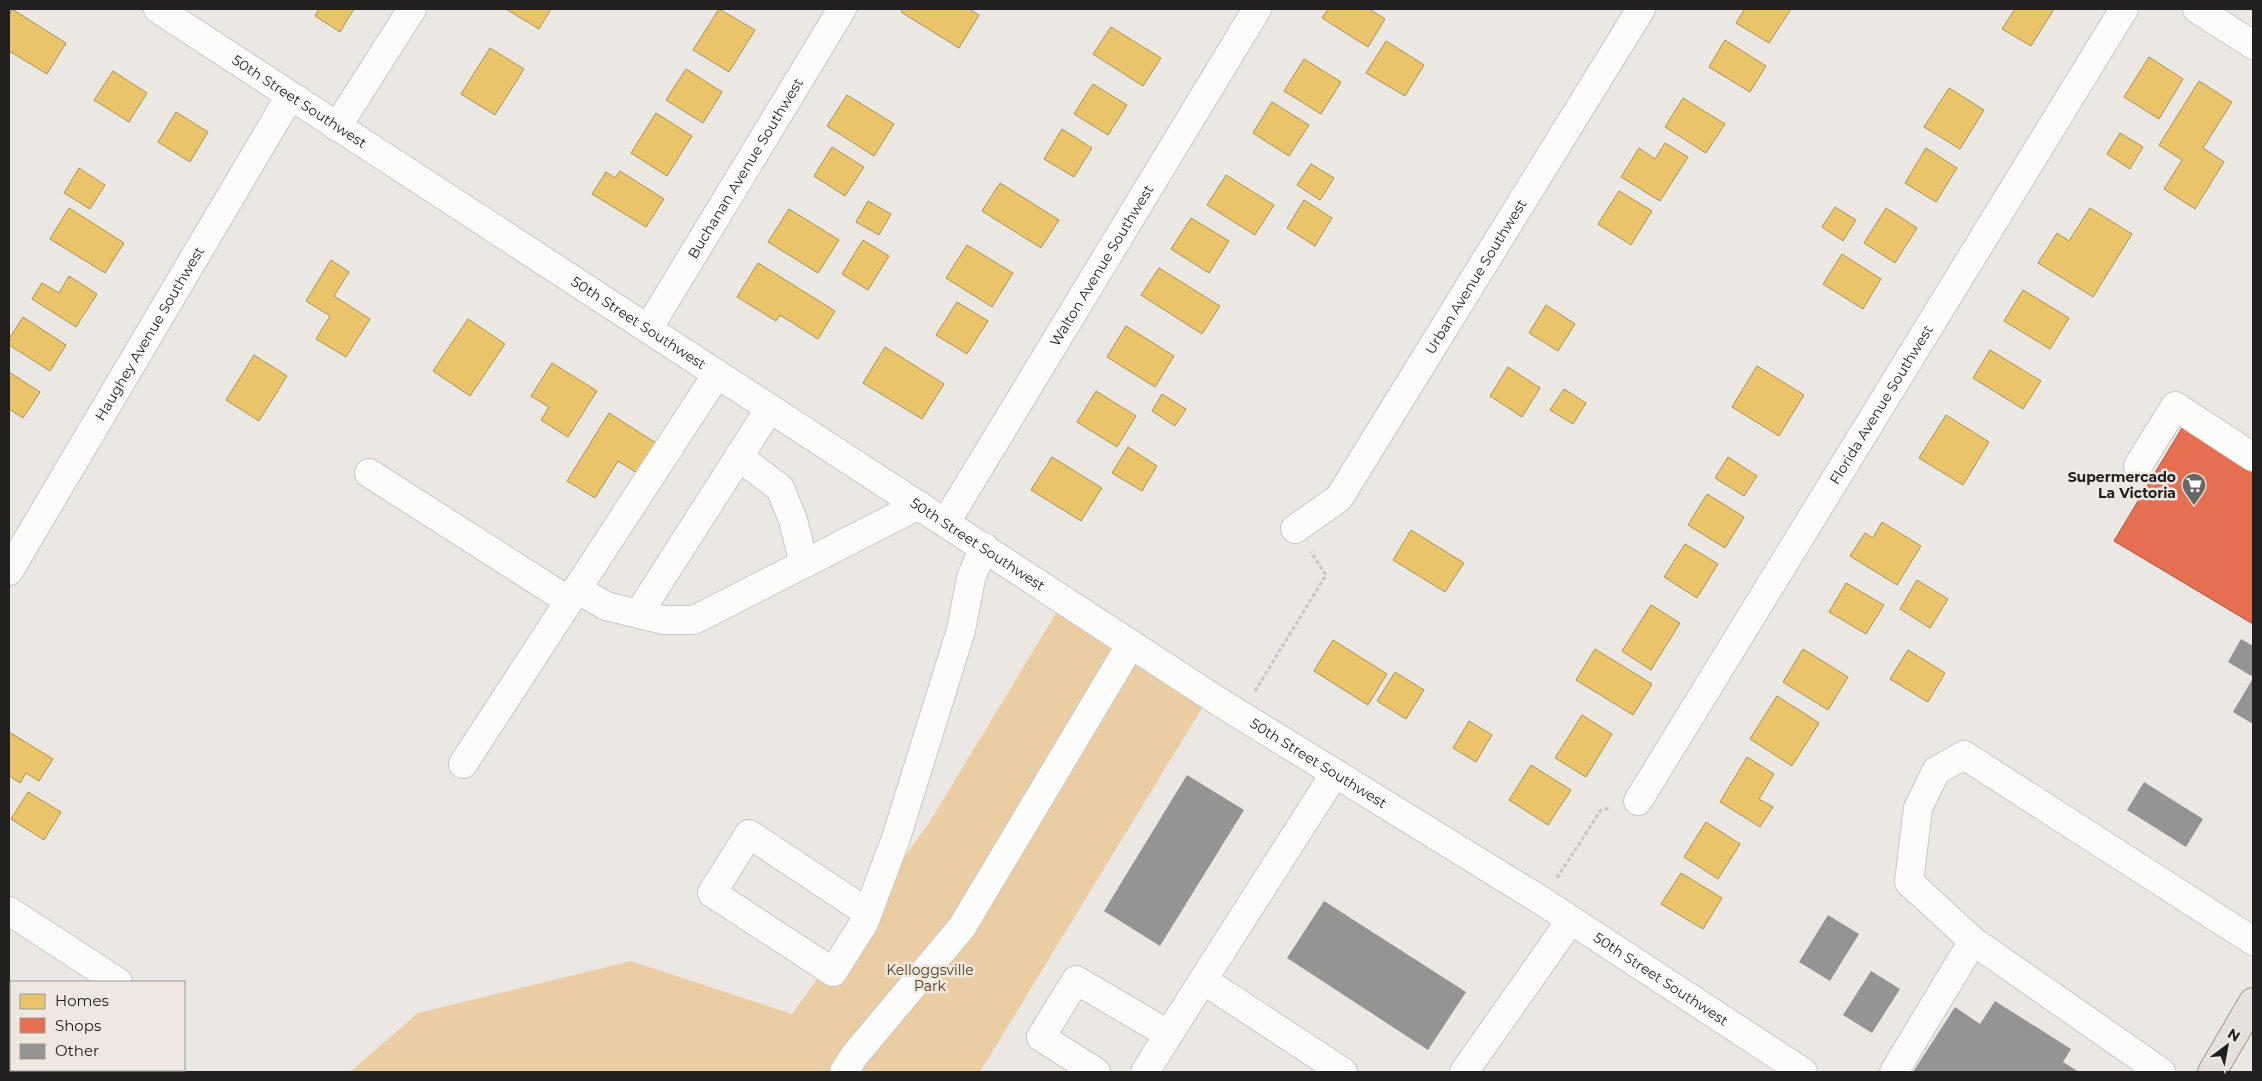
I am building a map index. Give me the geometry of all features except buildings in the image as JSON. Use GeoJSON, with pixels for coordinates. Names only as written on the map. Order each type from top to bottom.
{"type":"FeatureCollection","features":[{"type":"Feature","properties":{"kind":"main road"},"geometry":{"type":"LineString","coordinates":[[2212,1072],[2253,1002]]}},
{"type":"Feature","properties":{"kind":"street","name":"50th Street Southwest"},"geometry":{"type":"LineString","coordinates":[[158,9],[1131,644],[1241,715],[1542,901],[1802,1072]]}},
{"type":"Feature","properties":{"kind":"street"},"geometry":{"type":"LineString","coordinates":[[337,127],[412,9]]}},
{"type":"Feature","properties":{"kind":"street","name":"Buchanan Avenue Southwest"},"geometry":{"type":"LineString","coordinates":[[648,328],[842,9]]}},
{"type":"Feature","properties":{"kind":"street","name":"Walton Avenue Southwest"},"geometry":{"type":"LineString","coordinates":[[946,522],[1257,9]]}},
{"type":"Feature","properties":{"kind":"street","name":"Urban Avenue Southwest"},"geometry":{"type":"LineString","coordinates":[[1295,529],[1339,498],[1640,9]]}},
{"type":"Feature","properties":{"kind":"street","name":"Florida Avenue Southwest"},"geometry":{"type":"LineString","coordinates":[[1638,801],[2124,9]]}},
{"type":"Feature","properties":{"kind":"street"},"geometry":{"type":"LineString","coordinates":[[2197,9],[2253,44]]}},
{"type":"Feature","properties":{"kind":"street","name":"Haughey Avenue Southwest"},"geometry":{"type":"LineString","coordinates":[[9,571],[290,96]]}},
{"type":"Feature","properties":{"kind":"street"},"geometry":{"type":"LineString","coordinates":[[463,764],[718,374]]}},
{"type":"Feature","properties":{"kind":"street"},"geometry":{"type":"LineString","coordinates":[[2138,466],[2175,406],[2253,456]]}},
{"type":"Feature","properties":{"kind":"street"},"geometry":{"type":"LineString","coordinates":[[639,614],[770,408]]}},
{"type":"Feature","properties":{"kind":"street"},"geometry":{"type":"LineString","coordinates":[[739,457],[780,488],[793,520],[804,564]]}},
{"type":"Feature","properties":{"kind":"street"},"geometry":{"type":"LineString","coordinates":[[369,473],[573,595],[606,606],[663,620],[694,620],[919,505]]}},
{"type":"Feature","properties":{"kind":"street"},"geometry":{"type":"LineString","coordinates":[[868,913],[749,834],[712,892],[833,972],[864,922],[868,913],[896,838],[961,630],[971,578],[984,548]]}},
{"type":"Feature","properties":{"kind":"street"},"geometry":{"type":"LineString","coordinates":[[844,1072],[854,1056],[962,927],[1131,644]]}},
{"type":"Feature","properties":{"kind":"street"},"geometry":{"type":"LineString","coordinates":[[2161,1072],[1973,941],[1909,882],[1918,808],[1936,771],[1964,755],[2253,941]]}},
{"type":"Feature","properties":{"kind":"street"},"geometry":{"type":"LineString","coordinates":[[1145,1072],[1335,773]]}},
{"type":"Feature","properties":{"kind":"street"},"geometry":{"type":"LineString","coordinates":[[9,911],[116,981]]}},
{"type":"Feature","properties":{"kind":"street"},"geometry":{"type":"LineString","coordinates":[[1464,1072],[1571,920]]}},
{"type":"Feature","properties":{"kind":"street"},"geometry":{"type":"LineString","coordinates":[[1894,1072],[1973,941]]}},
{"type":"Feature","properties":{"kind":"street"},"geometry":{"type":"LineString","coordinates":[[1096,1072],[1041,1037],[1076,980],[1168,1034]]}},
{"type":"Feature","properties":{"kind":"street"},"geometry":{"type":"LineString","coordinates":[[1203,980],[1343,1072]]}},
{"type":"Feature","properties":{"kind":"path"},"geometry":{"type":"LineString","coordinates":[[1241,715],[1326,575],[1295,529]]}},
{"type":"Feature","properties":{"kind":"path"},"geometry":{"type":"LineString","coordinates":[[1542,901],[1601,810],[1638,801]]}},
{"type":"Feature","properties":{"kind":"green space","name":"Kelloggsville Park"},"geometry":{"type":"Polygon","coordinates":[[[1064,600],[1210,695],[980,1072],[350,1072],[418,1013],[631,961],[792,1014],[929,823],[1064,600]]]}},
{"type":"Feature","properties":{"kind":"place","name":"Supermercado La Victoria"},"geometry":{"type":"Point","coordinates":[2194,506]}}]}
